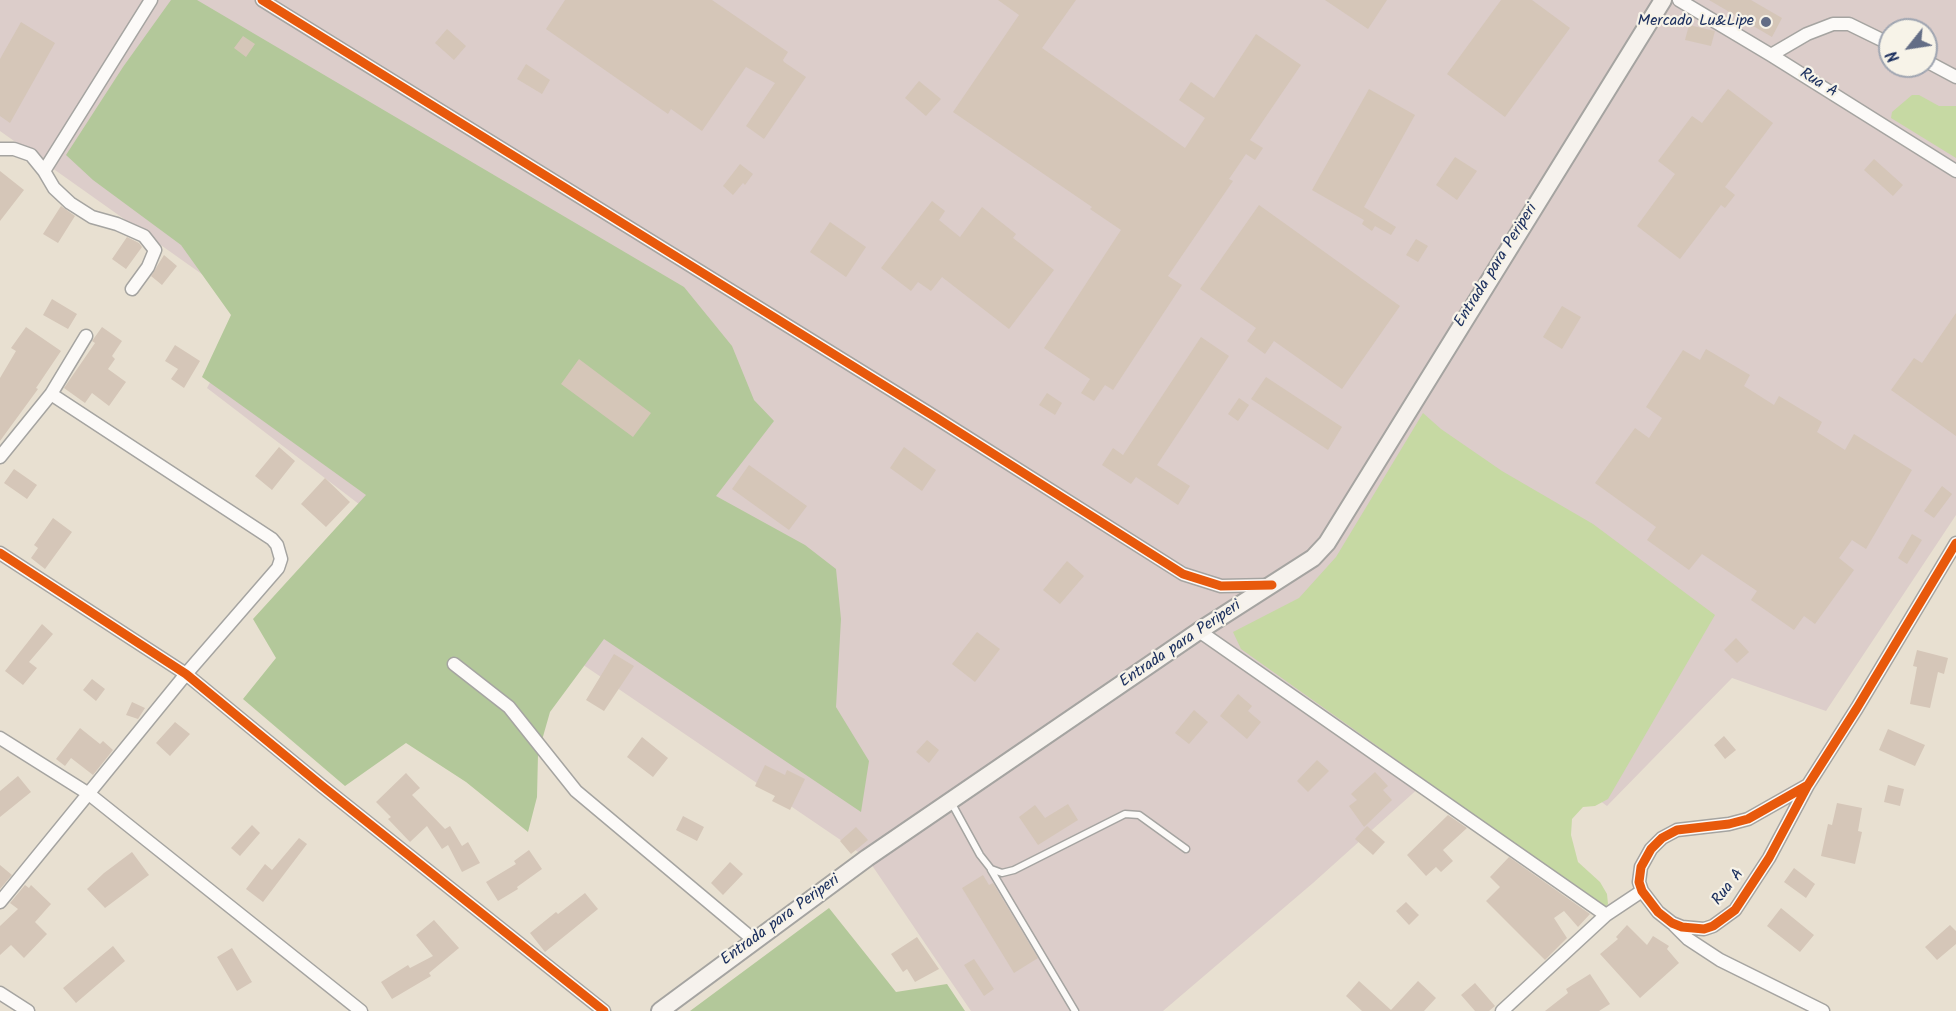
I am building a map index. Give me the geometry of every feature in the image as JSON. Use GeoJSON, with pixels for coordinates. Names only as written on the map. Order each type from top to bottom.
{"type":"FeatureCollection","features":[{"type":"Feature","properties":{"kind":"main road","name":"Entrada para Periperi"},"geometry":{"type":"LineString","coordinates":[[660,1011],[867,858],[1199,631],[1313,558],[1327,543],[1663,0]]}},
{"type":"Feature","properties":{"kind":"street"},"geometry":{"type":"LineString","coordinates":[[44,171],[152,0]]}},
{"type":"Feature","properties":{"kind":"street"},"geometry":{"type":"LineString","coordinates":[[262,0],[935,417],[1183,574],[1221,586],[1272,585]]}},
{"type":"Feature","properties":{"kind":"street","name":"Rua A"},"geometry":{"type":"LineString","coordinates":[[1679,0],[1956,171]]}},
{"type":"Feature","properties":{"kind":"street"},"geometry":{"type":"LineString","coordinates":[[1771,55],[1807,34],[1833,24],[1849,24],[1878,38]]}},
{"type":"Feature","properties":{"kind":"street"},"geometry":{"type":"LineString","coordinates":[[1938,67],[1956,77]]}},
{"type":"Feature","properties":{"kind":"street"},"geometry":{"type":"LineString","coordinates":[[0,150],[14,149],[31,155],[54,188],[70,202],[92,217],[117,224],[144,236],[155,250],[148,267],[132,289]]}},
{"type":"Feature","properties":{"kind":"street"},"geometry":{"type":"LineString","coordinates":[[0,457],[51,394],[86,336]]}},
{"type":"Feature","properties":{"kind":"street"},"geometry":{"type":"LineString","coordinates":[[0,902],[186,674],[278,568],[281,559],[277,545],[272,539],[51,394]]}},
{"type":"Feature","properties":{"kind":"street","name":"Rua A"},"geometry":{"type":"LineString","coordinates":[[1672,923],[1692,929],[1704,929],[1713,926],[1735,910],[1769,858],[1808,785],[1956,543]]}},
{"type":"Feature","properties":{"kind":"street"},"geometry":{"type":"LineString","coordinates":[[0,553],[186,674],[321,786],[603,1011]]}},
{"type":"Feature","properties":{"kind":"street"},"geometry":{"type":"LineString","coordinates":[[1199,631],[1606,915]]}},
{"type":"Feature","properties":{"kind":"street"},"geometry":{"type":"LineString","coordinates":[[454,664],[509,707],[576,790],[755,941]]}},
{"type":"Feature","properties":{"kind":"street"},"geometry":{"type":"LineString","coordinates":[[0,738],[89,794],[361,1011]]}},
{"type":"Feature","properties":{"kind":"street","name":"Rua A"},"geometry":{"type":"LineString","coordinates":[[1642,891],[1639,882],[1641,867],[1651,849],[1662,838],[1677,830],[1738,822],[1763,812],[1808,785]]}},
{"type":"Feature","properties":{"kind":"street"},"geometry":{"type":"LineString","coordinates":[[1502,1011],[1606,915],[1642,891],[1658,912],[1688,939],[1720,960],[1823,1011]]}},
{"type":"Feature","properties":{"kind":"street"},"geometry":{"type":"LineString","coordinates":[[0,993],[28,1011]]}},
{"type":"Feature","properties":{"kind":"lane"},"geometry":{"type":"LineString","coordinates":[[951,801],[980,855],[991,869],[1075,1011]]}},
{"type":"Feature","properties":{"kind":"lane"},"geometry":{"type":"LineString","coordinates":[[991,869],[1002,873],[1014,870],[1125,814],[1139,816],[1186,849]]}},
{"type":"Feature","properties":{"kind":"shaded area"},"geometry":{"type":"Polygon","coordinates":[[[0,0],[1956,0],[1956,515],[1826,711],[1732,678],[1607,806],[1580,786],[1533,863],[1421,786],[1313,883],[1163,1011],[971,1011],[867,858],[457,579],[207,388],[251,309],[0,131],[0,0]]]}},
{"type":"Feature","properties":{"kind":"green space"},"geometry":{"type":"Polygon","coordinates":[[[171,0],[197,0],[684,287],[732,346],[754,400],[774,421],[716,496],[805,545],[836,569],[841,619],[836,707],[869,761],[861,812],[604,639],[550,712],[538,754],[537,797],[528,832],[466,782],[406,743],[345,786],[243,699],[276,658],[253,619],[366,495],[202,377],[231,315],[181,245],[93,180],[66,155],[123,67],[171,0]]]}},
{"type":"Feature","properties":{"kind":"green space"},"geometry":{"type":"Polygon","coordinates":[[[1912,95],[1919,95],[1939,106],[1956,106],[1956,158],[1891,118],[1892,112],[1912,95]]]}},
{"type":"Feature","properties":{"kind":"green space"},"geometry":{"type":"Polygon","coordinates":[[[1423,413],[1441,429],[1502,471],[1593,524],[1715,615],[1608,799],[1595,806],[1583,807],[1572,819],[1571,835],[1578,862],[1600,882],[1607,894],[1608,904],[1605,908],[1241,649],[1233,632],[1299,598],[1336,557],[1423,413]]]}},
{"type":"Feature","properties":{"kind":"green space"},"geometry":{"type":"Polygon","coordinates":[[[829,908],[896,992],[947,984],[965,1011],[690,1011],[829,908]]]}},
{"type":"Feature","properties":{"kind":"building"},"geometry":{"type":"Polygon","coordinates":[[[565,0],[712,0],[788,52],[784,62],[806,77],[764,139],[746,126],[775,83],[746,67],[702,131],[671,109],[668,114],[546,29],[565,0]]]}},
{"type":"Feature","properties":{"kind":"building"},"geometry":{"type":"Polygon","coordinates":[[[998,0],[1076,0],[1042,48],[1185,148],[1205,118],[1179,100],[1191,82],[1214,98],[1256,34],[1301,65],[1250,140],[1263,148],[1255,160],[1246,154],[1229,179],[1233,181],[1168,276],[1182,285],[1113,390],[1105,385],[1094,401],[1081,393],[1090,379],[1044,348],[1121,230],[1090,209],[1092,207],[953,112],[1019,15],[998,0]]]}},
{"type":"Feature","properties":{"kind":"building"},"geometry":{"type":"Polygon","coordinates":[[[1325,0],[1387,0],[1368,29],[1325,0]]]}},
{"type":"Feature","properties":{"kind":"building"},"geometry":{"type":"Polygon","coordinates":[[[1501,0],[1532,0],[1570,28],[1505,117],[1447,74],[1501,0]]]}},
{"type":"Feature","properties":{"kind":"building"},"geometry":{"type":"Polygon","coordinates":[[[1709,0],[1751,0],[1782,18],[1772,37],[1709,0]]]}},
{"type":"Feature","properties":{"kind":"building"},"geometry":{"type":"Polygon","coordinates":[[[21,22],[55,43],[10,123],[0,116],[0,59],[21,22]]]}},
{"type":"Feature","properties":{"kind":"building"},"geometry":{"type":"Polygon","coordinates":[[[1689,25],[1715,31],[1711,46],[1685,40],[1689,25]]]}},
{"type":"Feature","properties":{"kind":"building"},"geometry":{"type":"Polygon","coordinates":[[[447,29],[466,46],[454,60],[435,43],[447,29]]]}},
{"type":"Feature","properties":{"kind":"building"},"geometry":{"type":"Polygon","coordinates":[[[243,36],[255,44],[246,57],[234,48],[243,36]]]}},
{"type":"Feature","properties":{"kind":"building"},"geometry":{"type":"Polygon","coordinates":[[[526,64],[550,80],[542,94],[517,79],[526,64]]]}},
{"type":"Feature","properties":{"kind":"building"},"geometry":{"type":"Polygon","coordinates":[[[919,81],[941,99],[926,116],[905,98],[919,81]]]}},
{"type":"Feature","properties":{"kind":"building"},"geometry":{"type":"Polygon","coordinates":[[[1369,89],[1415,115],[1364,207],[1396,227],[1391,235],[1375,226],[1372,231],[1362,224],[1364,220],[1312,190],[1369,89]]]}},
{"type":"Feature","properties":{"kind":"building"},"geometry":{"type":"Polygon","coordinates":[[[1728,89],[1773,123],[1725,187],[1735,195],[1725,208],[1721,205],[1680,259],[1637,226],[1675,174],[1658,161],[1692,116],[1702,123],[1728,89]]]}},
{"type":"Feature","properties":{"kind":"building"},"geometry":{"type":"Polygon","coordinates":[[[1455,157],[1477,171],[1457,200],[1436,185],[1455,157]]]}},
{"type":"Feature","properties":{"kind":"building"},"geometry":{"type":"Polygon","coordinates":[[[1874,159],[1903,185],[1893,196],[1864,170],[1874,159]]]}},
{"type":"Feature","properties":{"kind":"building"},"geometry":{"type":"Polygon","coordinates":[[[740,164],[753,174],[733,195],[723,186],[740,164]]]}},
{"type":"Feature","properties":{"kind":"building"},"geometry":{"type":"Polygon","coordinates":[[[0,171],[24,190],[0,221],[0,171]]]}},
{"type":"Feature","properties":{"kind":"building"},"geometry":{"type":"Polygon","coordinates":[[[932,201],[945,211],[939,220],[960,237],[982,207],[1016,234],[1013,238],[1054,270],[1009,329],[942,277],[931,291],[918,282],[911,291],[881,268],[932,201]]]}},
{"type":"Feature","properties":{"kind":"building"},"geometry":{"type":"Polygon","coordinates":[[[1259,205],[1400,306],[1342,389],[1274,341],[1265,354],[1247,341],[1256,328],[1200,289],[1259,205]]]}},
{"type":"Feature","properties":{"kind":"building"},"geometry":{"type":"Polygon","coordinates":[[[61,206],[75,216],[58,243],[43,234],[61,206]]]}},
{"type":"Feature","properties":{"kind":"building"},"geometry":{"type":"Polygon","coordinates":[[[830,222],[866,247],[846,277],[810,252],[830,222]]]}},
{"type":"Feature","properties":{"kind":"building"},"geometry":{"type":"Polygon","coordinates":[[[127,237],[142,247],[126,269],[112,259],[127,237]]]}},
{"type":"Feature","properties":{"kind":"building"},"geometry":{"type":"Polygon","coordinates":[[[1416,239],[1428,246],[1418,262],[1406,255],[1416,239]]]}},
{"type":"Feature","properties":{"kind":"building"},"geometry":{"type":"Polygon","coordinates":[[[164,255],[177,266],[162,285],[151,276],[164,255]]]}},
{"type":"Feature","properties":{"kind":"building"},"geometry":{"type":"Polygon","coordinates":[[[52,299],[77,314],[68,329],[43,315],[52,299]]]}},
{"type":"Feature","properties":{"kind":"building"},"geometry":{"type":"Polygon","coordinates":[[[1562,306],[1581,317],[1562,349],[1543,337],[1562,306]]]}},
{"type":"Feature","properties":{"kind":"building"},"geometry":{"type":"Polygon","coordinates":[[[1956,313],[1956,436],[1891,390],[1914,358],[1922,363],[1956,313]]]}},
{"type":"Feature","properties":{"kind":"building"},"geometry":{"type":"Polygon","coordinates":[[[26,327],[61,351],[36,388],[38,389],[0,441],[0,378],[16,351],[11,348],[26,327]]]}},
{"type":"Feature","properties":{"kind":"building"},"geometry":{"type":"Polygon","coordinates":[[[102,327],[122,341],[112,356],[115,359],[108,369],[126,382],[109,406],[92,393],[85,403],[64,388],[95,343],[92,341],[102,327]]]}},
{"type":"Feature","properties":{"kind":"building"},"geometry":{"type":"Polygon","coordinates":[[[1201,337],[1229,356],[1157,465],[1190,486],[1178,505],[1136,477],[1131,484],[1102,465],[1113,448],[1123,455],[1201,337]]]}},
{"type":"Feature","properties":{"kind":"building"},"geometry":{"type":"Polygon","coordinates":[[[175,345],[200,361],[184,388],[171,379],[178,369],[165,361],[175,345]]]}},
{"type":"Feature","properties":{"kind":"building"},"geometry":{"type":"Polygon","coordinates":[[[1706,349],[1750,375],[1744,386],[1774,405],[1779,396],[1822,422],[1817,432],[1845,450],[1854,434],[1912,470],[1866,549],[1852,540],[1839,558],[1854,570],[1815,624],[1804,616],[1794,630],[1751,600],[1757,591],[1702,554],[1689,570],[1647,540],[1656,527],[1595,483],[1635,428],[1649,438],[1662,418],[1646,407],[1683,350],[1700,360],[1706,349]]]}},
{"type":"Feature","properties":{"kind":"building"},"geometry":{"type":"Polygon","coordinates":[[[579,359],[651,413],[633,437],[561,384],[579,359]]]}},
{"type":"Feature","properties":{"kind":"building"},"geometry":{"type":"Polygon","coordinates":[[[1266,377],[1342,427],[1328,450],[1251,399],[1266,377]]]}},
{"type":"Feature","properties":{"kind":"building"},"geometry":{"type":"Polygon","coordinates":[[[1047,393],[1062,403],[1055,415],[1039,405],[1047,393]]]}},
{"type":"Feature","properties":{"kind":"building"},"geometry":{"type":"Polygon","coordinates":[[[1239,398],[1249,405],[1238,421],[1228,414],[1239,398]]]}},
{"type":"Feature","properties":{"kind":"building"},"geometry":{"type":"Polygon","coordinates":[[[279,447],[295,461],[272,490],[255,476],[279,447]]]}},
{"type":"Feature","properties":{"kind":"building"},"geometry":{"type":"Polygon","coordinates":[[[904,447],[936,470],[922,491],[890,468],[904,447]]]}},
{"type":"Feature","properties":{"kind":"building"},"geometry":{"type":"Polygon","coordinates":[[[749,465],[807,506],[789,530],[732,489],[749,465]]]}},
{"type":"Feature","properties":{"kind":"building"},"geometry":{"type":"Polygon","coordinates":[[[14,469],[37,485],[27,499],[4,483],[14,469]]]}},
{"type":"Feature","properties":{"kind":"building"},"geometry":{"type":"Polygon","coordinates":[[[325,478],[350,502],[326,527],[301,504],[325,478]]]}},
{"type":"Feature","properties":{"kind":"building"},"geometry":{"type":"Polygon","coordinates":[[[1942,486],[1952,494],[1934,518],[1924,511],[1942,486]]]}},
{"type":"Feature","properties":{"kind":"building"},"geometry":{"type":"Polygon","coordinates":[[[53,518],[72,532],[45,569],[31,558],[38,548],[34,545],[53,518]]]}},
{"type":"Feature","properties":{"kind":"building"},"geometry":{"type":"Polygon","coordinates":[[[1912,534],[1922,540],[1907,564],[1898,558],[1912,534]]]}},
{"type":"Feature","properties":{"kind":"building"},"geometry":{"type":"Polygon","coordinates":[[[1067,561],[1084,576],[1060,604],[1043,590],[1067,561]]]}},
{"type":"Feature","properties":{"kind":"building"},"geometry":{"type":"Polygon","coordinates":[[[42,624],[53,634],[29,662],[37,668],[23,685],[5,671],[42,624]]]}},
{"type":"Feature","properties":{"kind":"building"},"geometry":{"type":"Polygon","coordinates":[[[977,632],[1000,649],[975,682],[952,664],[977,632]]]}},
{"type":"Feature","properties":{"kind":"building"},"geometry":{"type":"Polygon","coordinates":[[[1736,638],[1749,652],[1737,663],[1724,650],[1736,638]]]}},
{"type":"Feature","properties":{"kind":"building"},"geometry":{"type":"Polygon","coordinates":[[[1917,650],[1948,658],[1944,674],[1938,672],[1930,708],[1910,704],[1917,667],[1913,666],[1917,650]]]}},
{"type":"Feature","properties":{"kind":"building"},"geometry":{"type":"Polygon","coordinates":[[[614,654],[634,666],[604,711],[586,700],[614,654]]]}},
{"type":"Feature","properties":{"kind":"building"},"geometry":{"type":"Polygon","coordinates":[[[92,679],[105,689],[96,701],[83,690],[92,679]]]}},
{"type":"Feature","properties":{"kind":"building"},"geometry":{"type":"Polygon","coordinates":[[[1238,694],[1252,706],[1248,711],[1261,722],[1247,739],[1220,716],[1238,694]]]}},
{"type":"Feature","properties":{"kind":"building"},"geometry":{"type":"Polygon","coordinates":[[[132,702],[145,708],[138,719],[126,715],[132,702]]]}},
{"type":"Feature","properties":{"kind":"building"},"geometry":{"type":"Polygon","coordinates":[[[1194,710],[1208,722],[1189,744],[1175,733],[1194,710]]]}},
{"type":"Feature","properties":{"kind":"building"},"geometry":{"type":"Polygon","coordinates":[[[175,722],[190,734],[170,756],[156,743],[175,722]]]}},
{"type":"Feature","properties":{"kind":"building"},"geometry":{"type":"Polygon","coordinates":[[[80,728],[100,744],[103,741],[113,750],[93,775],[71,758],[65,766],[56,759],[80,728]]]}},
{"type":"Feature","properties":{"kind":"building"},"geometry":{"type":"Polygon","coordinates":[[[1888,729],[1925,745],[1915,766],[1879,750],[1888,729]]]}},
{"type":"Feature","properties":{"kind":"building"},"geometry":{"type":"Polygon","coordinates":[[[1724,736],[1736,750],[1725,759],[1714,745],[1724,736]]]}},
{"type":"Feature","properties":{"kind":"building"},"geometry":{"type":"Polygon","coordinates":[[[642,737],[668,758],[653,777],[627,757],[642,737]]]}},
{"type":"Feature","properties":{"kind":"building"},"geometry":{"type":"Polygon","coordinates":[[[927,740],[939,750],[929,763],[916,752],[927,740]]]}},
{"type":"Feature","properties":{"kind":"building"},"geometry":{"type":"Polygon","coordinates":[[[1317,760],[1329,771],[1308,792],[1297,781],[1317,760]]]}},
{"type":"Feature","properties":{"kind":"building"},"geometry":{"type":"Polygon","coordinates":[[[765,765],[785,775],[787,770],[805,779],[790,810],[772,801],[775,796],[755,786],[765,765]]]}},
{"type":"Feature","properties":{"kind":"building"},"geometry":{"type":"Polygon","coordinates":[[[1375,772],[1388,786],[1383,790],[1392,800],[1364,827],[1349,806],[1357,800],[1351,794],[1375,772]]]}},
{"type":"Feature","properties":{"kind":"building"},"geometry":{"type":"Polygon","coordinates":[[[406,773],[420,788],[412,795],[445,829],[450,826],[462,846],[468,842],[480,863],[462,872],[448,845],[442,849],[427,826],[410,842],[388,819],[391,817],[376,802],[406,773]]]}},
{"type":"Feature","properties":{"kind":"building"},"geometry":{"type":"Polygon","coordinates":[[[18,776],[31,792],[0,817],[0,791],[18,776]]]}},
{"type":"Feature","properties":{"kind":"building"},"geometry":{"type":"Polygon","coordinates":[[[1888,785],[1904,789],[1900,806],[1884,802],[1888,785]]]}},
{"type":"Feature","properties":{"kind":"building"},"geometry":{"type":"Polygon","coordinates":[[[1837,803],[1862,808],[1858,831],[1862,832],[1855,864],[1821,856],[1828,824],[1832,825],[1837,803]]]}},
{"type":"Feature","properties":{"kind":"building"},"geometry":{"type":"Polygon","coordinates":[[[1068,804],[1078,820],[1038,845],[1019,817],[1035,805],[1045,818],[1068,804]]]}},
{"type":"Feature","properties":{"kind":"building"},"geometry":{"type":"Polygon","coordinates":[[[1448,815],[1467,828],[1443,850],[1453,861],[1441,872],[1436,867],[1426,876],[1407,855],[1448,815]]]}},
{"type":"Feature","properties":{"kind":"building"},"geometry":{"type":"Polygon","coordinates":[[[683,816],[704,827],[697,841],[676,830],[683,816]]]}},
{"type":"Feature","properties":{"kind":"building"},"geometry":{"type":"Polygon","coordinates":[[[252,825],[260,833],[240,856],[231,848],[252,825]]]}},
{"type":"Feature","properties":{"kind":"building"},"geometry":{"type":"Polygon","coordinates":[[[1367,826],[1385,842],[1373,855],[1355,839],[1367,826]]]}},
{"type":"Feature","properties":{"kind":"building"},"geometry":{"type":"Polygon","coordinates":[[[856,827],[868,840],[851,854],[840,841],[856,827]]]}},
{"type":"Feature","properties":{"kind":"building"},"geometry":{"type":"Polygon","coordinates":[[[299,838],[307,844],[263,902],[246,889],[265,864],[272,870],[299,838]]]}},
{"type":"Feature","properties":{"kind":"building"},"geometry":{"type":"Polygon","coordinates":[[[529,850],[542,869],[517,887],[518,889],[498,901],[486,882],[516,864],[514,861],[529,850]]]}},
{"type":"Feature","properties":{"kind":"building"},"geometry":{"type":"Polygon","coordinates":[[[132,852],[149,875],[105,908],[87,889],[132,852]]]}},
{"type":"Feature","properties":{"kind":"building"},"geometry":{"type":"Polygon","coordinates":[[[1509,857],[1590,914],[1578,927],[1564,911],[1554,918],[1567,938],[1545,960],[1486,901],[1500,887],[1490,877],[1509,857]]]}},
{"type":"Feature","properties":{"kind":"building"},"geometry":{"type":"Polygon","coordinates":[[[730,862],[743,874],[723,895],[711,883],[730,862]]]}},
{"type":"Feature","properties":{"kind":"building"},"geometry":{"type":"Polygon","coordinates":[[[0,865],[12,875],[0,889],[0,865]]]}},
{"type":"Feature","properties":{"kind":"building"},"geometry":{"type":"Polygon","coordinates":[[[1794,868],[1815,884],[1806,898],[1784,882],[1794,868]]]}},
{"type":"Feature","properties":{"kind":"building"},"geometry":{"type":"Polygon","coordinates":[[[983,875],[989,885],[993,883],[1038,958],[1014,973],[962,888],[983,875]]]}},
{"type":"Feature","properties":{"kind":"building"},"geometry":{"type":"Polygon","coordinates":[[[25,885],[29,888],[31,885],[51,904],[35,922],[47,934],[24,958],[11,945],[0,955],[0,926],[18,909],[10,903],[25,885]]]}},
{"type":"Feature","properties":{"kind":"building"},"geometry":{"type":"Polygon","coordinates":[[[585,893],[598,909],[545,952],[530,933],[585,893]]]}},
{"type":"Feature","properties":{"kind":"building"},"geometry":{"type":"Polygon","coordinates":[[[1406,902],[1419,915],[1409,925],[1396,911],[1406,902]]]}},
{"type":"Feature","properties":{"kind":"building"},"geometry":{"type":"Polygon","coordinates":[[[1781,908],[1814,935],[1800,952],[1767,926],[1781,908]]]}},
{"type":"Feature","properties":{"kind":"building"},"geometry":{"type":"Polygon","coordinates":[[[434,920],[459,948],[429,973],[431,976],[392,999],[381,982],[408,965],[410,968],[433,956],[416,935],[434,920]]]}},
{"type":"Feature","properties":{"kind":"building"},"geometry":{"type":"Polygon","coordinates":[[[1627,925],[1647,945],[1653,936],[1669,946],[1667,949],[1679,963],[1640,998],[1600,954],[1618,939],[1616,937],[1627,925]]]}},
{"type":"Feature","properties":{"kind":"building"},"geometry":{"type":"Polygon","coordinates":[[[1950,925],[1956,931],[1956,944],[1937,960],[1925,947],[1950,925]]]}},
{"type":"Feature","properties":{"kind":"building"},"geometry":{"type":"Polygon","coordinates":[[[917,937],[939,969],[915,982],[907,969],[903,972],[891,954],[917,937]]]}},
{"type":"Feature","properties":{"kind":"building"},"geometry":{"type":"Polygon","coordinates":[[[113,946],[125,961],[76,1003],[63,988],[113,946]]]}},
{"type":"Feature","properties":{"kind":"building"},"geometry":{"type":"Polygon","coordinates":[[[232,948],[252,982],[237,991],[217,957],[232,948]]]}},
{"type":"Feature","properties":{"kind":"building"},"geometry":{"type":"Polygon","coordinates":[[[974,959],[994,989],[984,996],[964,965],[974,959]]]}},
{"type":"Feature","properties":{"kind":"building"},"geometry":{"type":"Polygon","coordinates":[[[1590,974],[1610,1004],[1599,1011],[1545,1011],[1568,993],[1566,989],[1590,974]]]}},
{"type":"Feature","properties":{"kind":"building"},"geometry":{"type":"Polygon","coordinates":[[[1359,981],[1391,1010],[1418,981],[1436,998],[1424,1011],[1362,1011],[1346,996],[1359,981]]]}},
{"type":"Feature","properties":{"kind":"building"},"geometry":{"type":"Polygon","coordinates":[[[1475,983],[1495,1006],[1489,1011],[1475,1011],[1461,995],[1475,983]]]}},
{"type":"Feature","properties":{"kind":"cycle path"},"geometry":{"type":"LineString","coordinates":[[262,0],[935,417],[1183,574],[1221,586],[1272,585]]}},
{"type":"Feature","properties":{"kind":"cycle path"},"geometry":{"type":"LineString","coordinates":[[1808,785],[1748,819],[1729,824],[1677,830],[1662,838],[1651,849],[1641,867],[1639,882],[1642,891],[1658,912],[1672,923],[1682,927],[1704,929],[1713,926],[1735,910],[1769,858],[1808,785],[1956,543]]}},
{"type":"Feature","properties":{"kind":"cycle path"},"geometry":{"type":"LineString","coordinates":[[0,553],[186,674],[322,786],[604,1011]]}},
{"type":"Feature","properties":{"kind":"place","name":"Mercado Lu&Lipe"},"geometry":{"type":"Point","coordinates":[1766,22]}}]}
